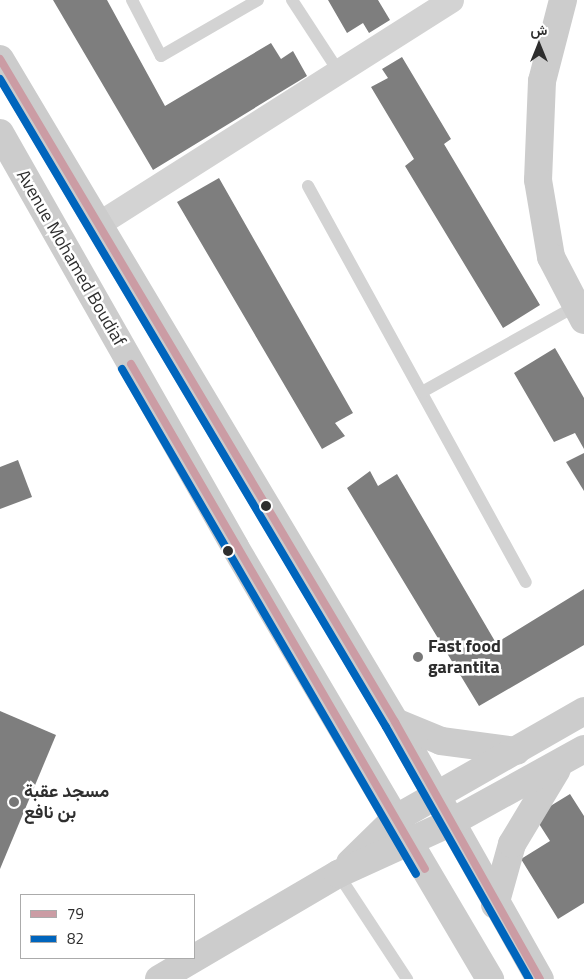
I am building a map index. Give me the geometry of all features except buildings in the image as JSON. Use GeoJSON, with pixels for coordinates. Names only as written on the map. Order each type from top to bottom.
{"type":"FeatureCollection","features":[{"type":"Feature","properties":{"kind":"main road"},"geometry":{"type":"LineString","coordinates":[[563,0],[542,81],[538,180],[551,258],[580,313]]}},
{"type":"Feature","properties":{"kind":"main road"},"geometry":{"type":"LineString","coordinates":[[0,59],[395,722],[432,795],[540,979]]}},
{"type":"Feature","properties":{"kind":"main road","name":"Avenue Mohamed Boudiaf"},"geometry":{"type":"LineString","coordinates":[[0,133],[235,547],[490,979]]}},
{"type":"Feature","properties":{"kind":"main road"},"geometry":{"type":"LineString","coordinates":[[338,874],[396,819],[432,795],[516,751],[584,711]]}},
{"type":"Feature","properties":{"kind":"main road"},"geometry":{"type":"LineString","coordinates":[[395,722],[441,741],[516,751]]}},
{"type":"Feature","properties":{"kind":"main road"},"geometry":{"type":"LineString","coordinates":[[195,958],[338,874],[410,843],[450,823],[573,755]]}},
{"type":"Feature","properties":{"kind":"main road"},"geometry":{"type":"LineString","coordinates":[[495,905],[519,829],[573,755]]}},
{"type":"Feature","properties":{"kind":"main road"},"geometry":{"type":"LineString","coordinates":[[159,979],[193,959]]}},
{"type":"Feature","properties":{"kind":"street"},"geometry":{"type":"LineString","coordinates":[[98,224],[452,0]]}},
{"type":"Feature","properties":{"kind":"lane"},"geometry":{"type":"LineString","coordinates":[[132,0],[161,56],[258,0]]}},
{"type":"Feature","properties":{"kind":"lane"},"geometry":{"type":"LineString","coordinates":[[292,0],[339,72]]}},
{"type":"Feature","properties":{"kind":"lane"},"geometry":{"type":"LineString","coordinates":[[308,186],[526,582]]}},
{"type":"Feature","properties":{"kind":"lane"},"geometry":{"type":"LineString","coordinates":[[422,392],[580,313]]}},
{"type":"Feature","properties":{"kind":"lane"},"geometry":{"type":"LineString","coordinates":[[338,874],[407,979]]}},
{"type":"Feature","properties":{"kind":"transit line","name":"79"},"geometry":{"type":"LineString","coordinates":[[0,59],[395,722],[540,979]]}},
{"type":"Feature","properties":{"kind":"transit line","name":"82"},"geometry":{"type":"LineString","coordinates":[[0,79],[386,727],[529,979]]}},
{"type":"Feature","properties":{"kind":"transit line","name":"79"},"geometry":{"type":"LineString","coordinates":[[131,364],[425,869]]}},
{"type":"Feature","properties":{"kind":"transit line","name":"82"},"geometry":{"type":"LineString","coordinates":[[122,369],[416,874]]}},
{"type":"Feature","properties":{"kind":"place","name":"Fast food garantita"},"geometry":{"type":"Point","coordinates":[418,657]}},
{"type":"Feature","properties":{"kind":"place","name":"مسجد عقبة بن نافع"},"geometry":{"type":"Point","coordinates":[14,802]}}]}
